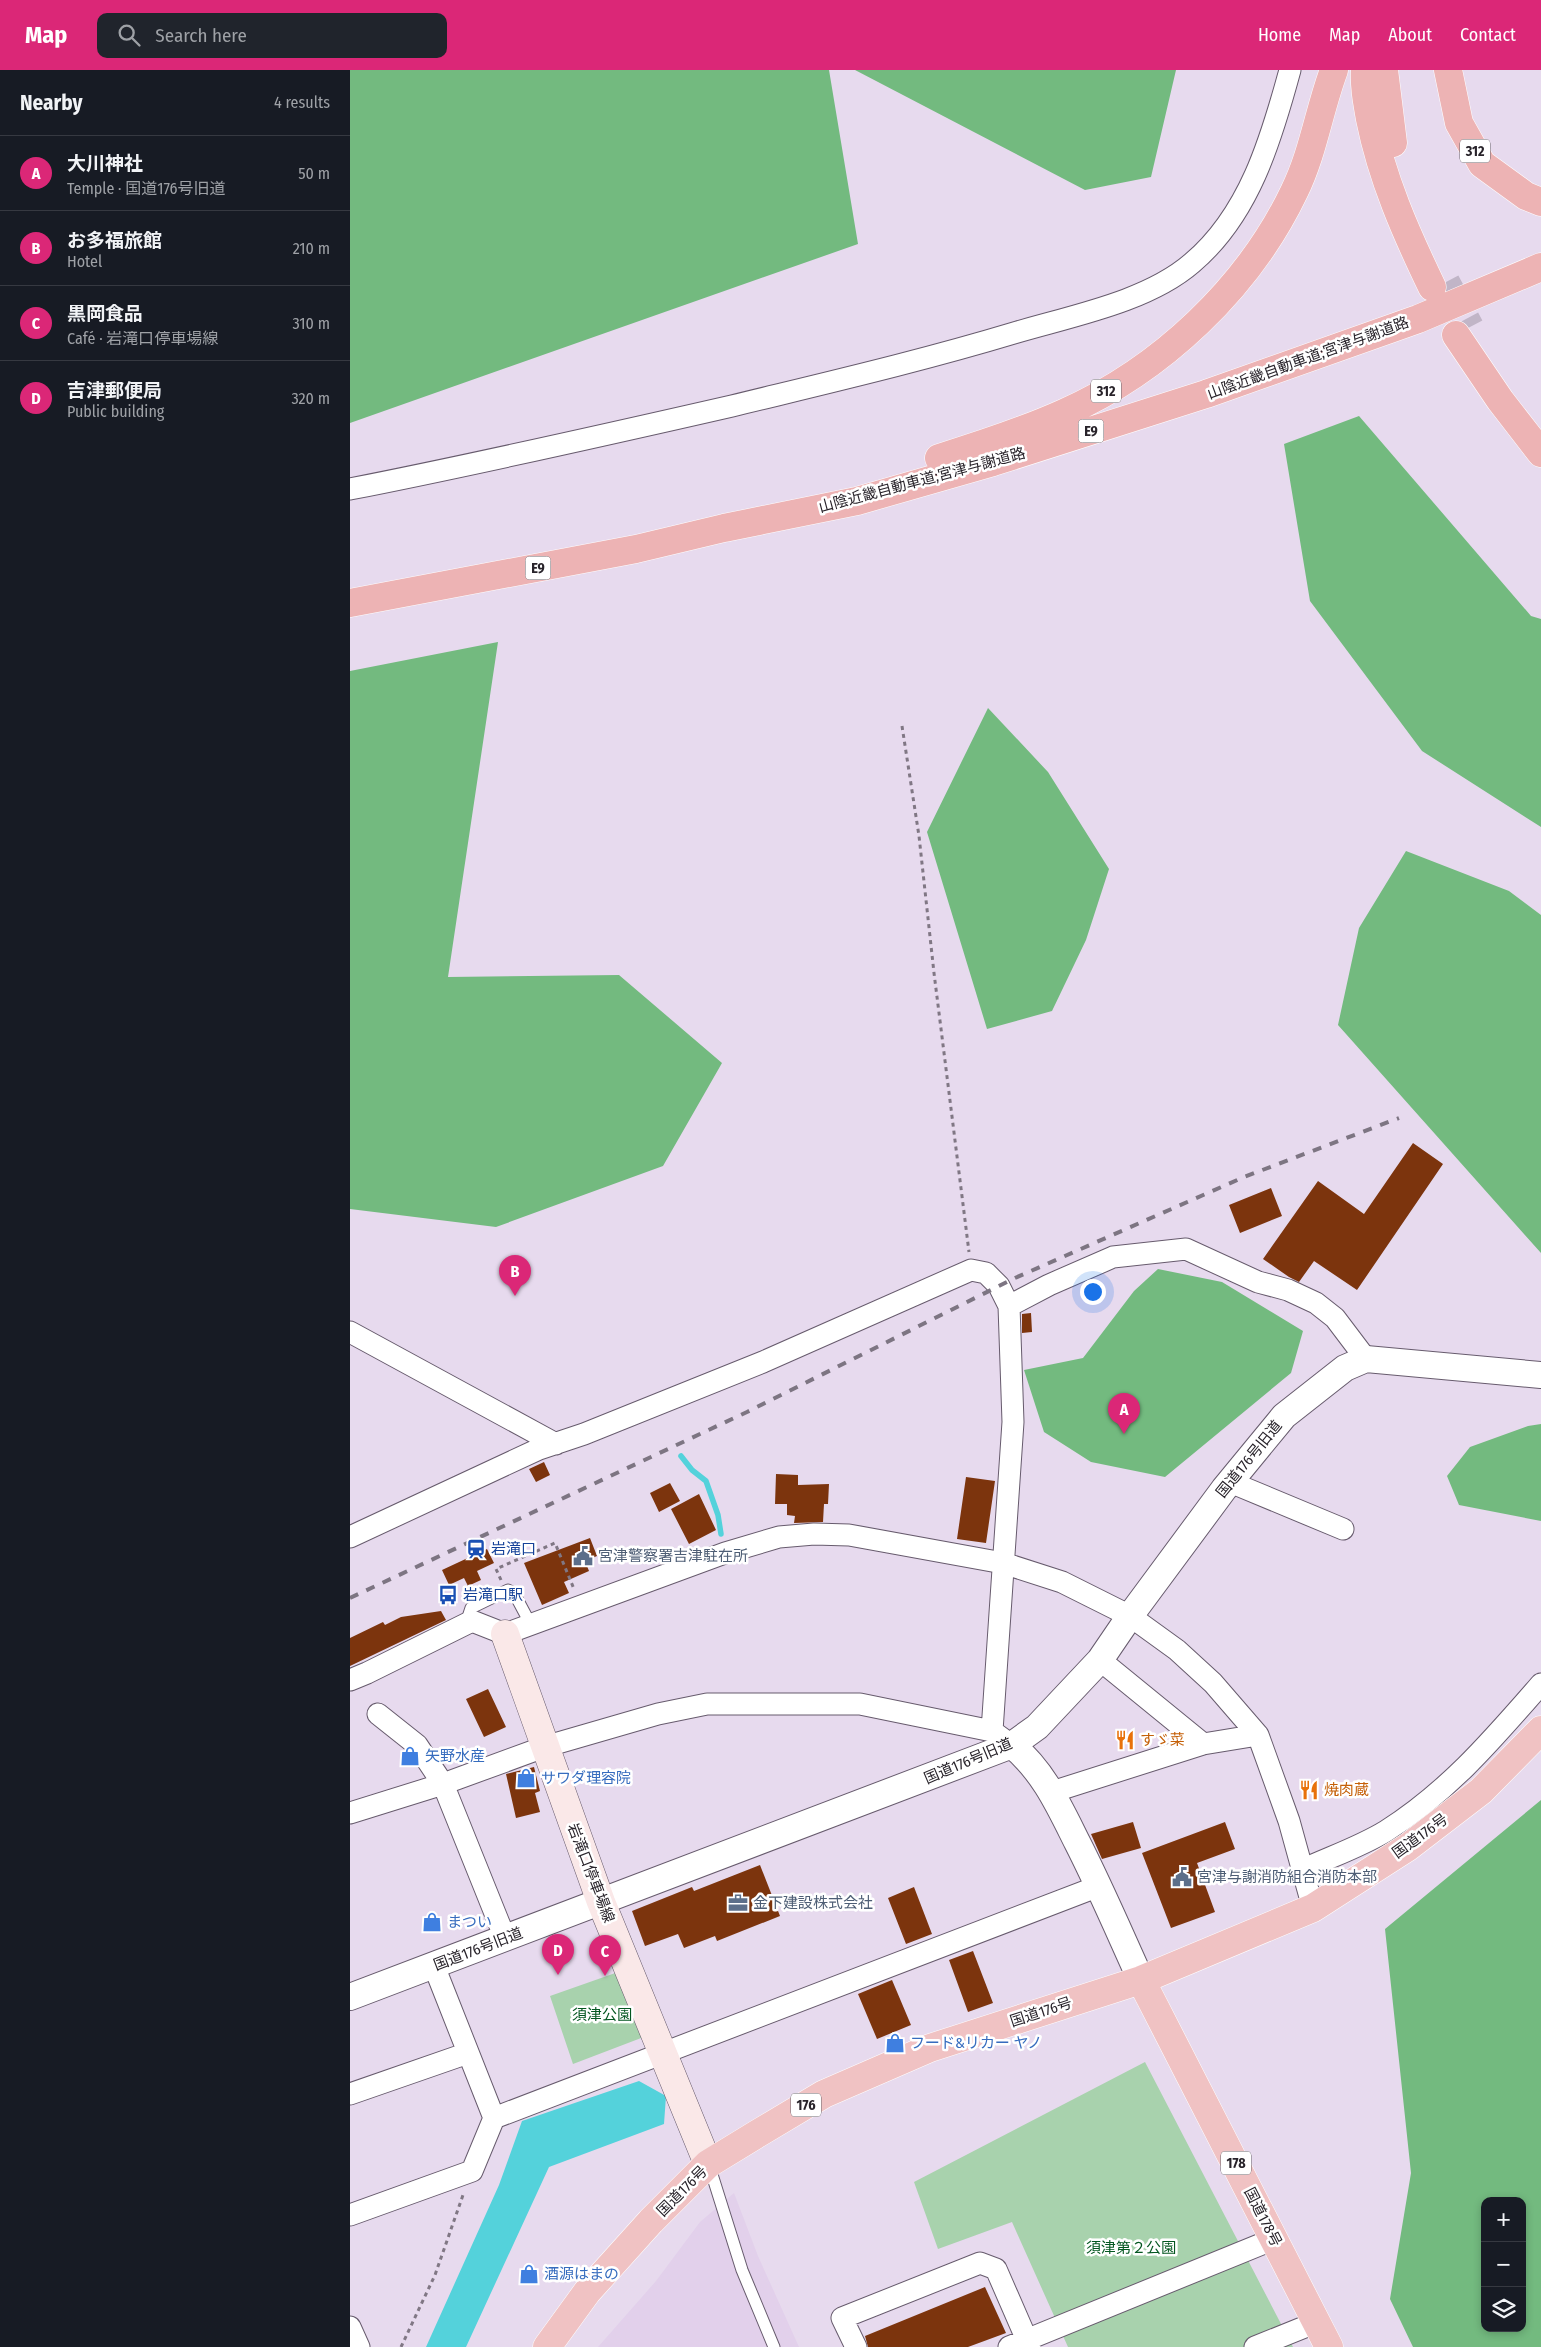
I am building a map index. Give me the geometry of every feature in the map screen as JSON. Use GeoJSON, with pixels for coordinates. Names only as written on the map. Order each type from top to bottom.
{"type":"FeatureCollection","features":[{"type":"Feature","properties":{"kind":"highway","name":"312"},"geometry":{"type":"LineString","coordinates":[[724,528],[822,491],[924,463],[1006,437],[1065,413],[1130,377],[1191,330],[1237,282],[1270,234],[1295,191],[1334,70]]}},
{"type":"Feature","properties":{"kind":"highway"},"geometry":{"type":"LineString","coordinates":[[1365,70],[1364,85],[1377,152],[1402,226],[1442,292]]}},
{"type":"Feature","properties":{"kind":"highway"},"geometry":{"type":"LineString","coordinates":[[1384,70],[1392,141],[1442,292]]}},
{"type":"Feature","properties":{"kind":"highway","name":"312"},"geometry":{"type":"LineString","coordinates":[[1448,70],[1459,123],[1482,164],[1526,196],[1541,202]]}},
{"type":"Feature","properties":{"kind":"highway","name":"E9"},"geometry":{"type":"LineString","coordinates":[[1442,292],[1512,280],[1541,267]]}},
{"type":"Feature","properties":{"kind":"highway"},"geometry":{"type":"LineString","coordinates":[[1512,280],[1541,273]]}},
{"type":"Feature","properties":{"kind":"highway","name":"山陰近畿自動車道;宮津与謝道路"},"geometry":{"type":"LineString","coordinates":[[350,603],[636,549],[724,528],[857,501],[993,462],[1206,394],[1442,292]]}},
{"type":"Feature","properties":{"kind":"highway"},"geometry":{"type":"LineString","coordinates":[[1541,427],[1463,331],[1500,400],[1541,452]]}},
{"type":"Feature","properties":{"kind":"highway","name":"国道176号"},"geometry":{"type":"LineString","coordinates":[[547,2347],[587,2292],[651,2221],[708,2164],[824,2094],[930,2048],[1141,1980],[1313,1908],[1408,1847],[1458,1792],[1480,1791],[1541,1730]]}},
{"type":"Feature","properties":{"kind":"highway","name":"国道178号"},"geometry":{"type":"LineString","coordinates":[[1141,1980],[1329,2347]]}},
{"type":"Feature","properties":{"kind":"main road","name":"岩滝口停車場線"},"geometry":{"type":"LineString","coordinates":[[517,1628],[544,1747],[601,1902],[708,2164]]}},
{"type":"Feature","properties":{"kind":"street"},"geometry":{"type":"LineString","coordinates":[[350,489],[524,454],[925,360],[1123,301],[1159,284],[1190,265],[1214,243],[1240,208],[1274,127],[1290,70]]}},
{"type":"Feature","properties":{"kind":"street"},"geometry":{"type":"LineString","coordinates":[[1009,1306],[1049,1285],[1113,1257],[1186,1249],[1258,1282],[1288,1290],[1316,1303],[1334,1318],[1366,1359]]}},
{"type":"Feature","properties":{"kind":"street"},"geometry":{"type":"LineString","coordinates":[[350,1537],[539,1449],[556,1444],[762,1362],[971,1270],[986,1273],[999,1286],[1009,1306],[1013,1422],[1003,1562],[1002,1738]]}},
{"type":"Feature","properties":{"kind":"street"},"geometry":{"type":"LineString","coordinates":[[350,1332],[556,1444]]}},
{"type":"Feature","properties":{"kind":"street","name":"国道176号旧道"},"geometry":{"type":"LineString","coordinates":[[350,1997],[601,1902],[1002,1738],[1037,1727],[1100,1660],[1130,1616],[1230,1482],[1284,1416],[1345,1368],[1366,1359],[1541,1375]]}},
{"type":"Feature","properties":{"kind":"street"},"geometry":{"type":"LineString","coordinates":[[1230,1482],[1344,1529]]}},
{"type":"Feature","properties":{"kind":"street"},"geometry":{"type":"LineString","coordinates":[[350,1680],[368,1673],[472,1621],[517,1628],[725,1553],[779,1537],[814,1534],[849,1535],[1003,1562],[1062,1582],[1130,1616],[1177,1650],[1213,1683],[1258,1735],[1289,1821],[1313,1908]]}},
{"type":"Feature","properties":{"kind":"street"},"geometry":{"type":"LineString","coordinates":[[1100,1660],[1203,1744]]}},
{"type":"Feature","properties":{"kind":"street"},"geometry":{"type":"LineString","coordinates":[[1302,1870],[1385,1832],[1428,1800],[1458,1792],[1476,1758],[1541,1684]]}},
{"type":"Feature","properties":{"kind":"street"},"geometry":{"type":"LineString","coordinates":[[350,1813],[443,1784],[544,1747],[658,1714],[707,1704],[860,1704],[1002,1738],[1028,1758],[1052,1792],[1099,1886],[1141,1980]]}},
{"type":"Feature","properties":{"kind":"street"},"geometry":{"type":"LineString","coordinates":[[378,1714],[417,1745],[443,1784],[505,1938]]}},
{"type":"Feature","properties":{"kind":"street"},"geometry":{"type":"LineString","coordinates":[[1052,1792],[1203,1744],[1258,1735]]}},
{"type":"Feature","properties":{"kind":"street"},"geometry":{"type":"LineString","coordinates":[[494,2118],[663,2051],[1099,1886]]}},
{"type":"Feature","properties":{"kind":"street"},"geometry":{"type":"LineString","coordinates":[[350,2215],[472,2170],[494,2118],[434,1966]]}},
{"type":"Feature","properties":{"kind":"street"},"geometry":{"type":"LineString","coordinates":[[350,2094],[468,2053]]}},
{"type":"Feature","properties":{"kind":"street"},"geometry":{"type":"LineString","coordinates":[[856,2347],[842,2318],[980,2263],[996,2269],[1022,2345],[1274,2239]]}},
{"type":"Feature","properties":{"kind":"street"},"geometry":{"type":"LineString","coordinates":[[1254,2347],[1317,2322]]}},
{"type":"Feature","properties":{"kind":"street"},"geometry":{"type":"LineString","coordinates":[[350,2327],[359,2347]]}},
{"type":"Feature","properties":{"kind":"lane"},"geometry":{"type":"LineString","coordinates":[[472,1621],[469,1614],[471,1608],[508,1590],[514,1593],[517,1628]]}},
{"type":"Feature","properties":{"kind":"lane"},"geometry":{"type":"LineString","coordinates":[[708,2164],[742,2270],[774,2347]]}},
{"type":"Feature","properties":{"kind":"path"},"geometry":{"type":"LineString","coordinates":[[902,726],[919,836],[971,1270]]}},
{"type":"Feature","properties":{"kind":"path"},"geometry":{"type":"LineString","coordinates":[[401,2347],[435,2275],[472,2170]]}},
{"type":"Feature","properties":{"kind":"shaded area"},"geometry":{"type":"Polygon","coordinates":[[[734,2193],[758,2256],[799,2347],[598,2347],[656,2281],[700,2222],[734,2193]]]}},
{"type":"Feature","properties":{"kind":"green space"},"geometry":{"type":"Polygon","coordinates":[[[350,70],[829,70],[858,244],[350,423],[350,70]]]}},
{"type":"Feature","properties":{"kind":"green space"},"geometry":{"type":"Polygon","coordinates":[[[855,70],[1176,70],[1151,177],[1085,190],[855,70]]]}},
{"type":"Feature","properties":{"kind":"green space"},"geometry":{"type":"Polygon","coordinates":[[[1359,416],[1531,616],[1541,619],[1541,827],[1422,751],[1310,601],[1284,444],[1359,416]]]}},
{"type":"Feature","properties":{"kind":"green space"},"geometry":{"type":"Polygon","coordinates":[[[498,642],[448,977],[619,975],[722,1063],[663,1166],[496,1227],[350,1209],[350,671],[498,642]]]}},
{"type":"Feature","properties":{"kind":"green space"},"geometry":{"type":"Polygon","coordinates":[[[988,708],[1048,772],[1109,869],[1086,940],[1052,1011],[987,1029],[927,832],[988,708]]]}},
{"type":"Feature","properties":{"kind":"green space"},"geometry":{"type":"Polygon","coordinates":[[[1406,851],[1509,891],[1541,915],[1541,1253],[1338,1025],[1359,928],[1406,851]]]}},
{"type":"Feature","properties":{"kind":"green space"},"geometry":{"type":"Polygon","coordinates":[[[1158,1269],[1222,1282],[1303,1331],[1291,1373],[1165,1477],[1091,1462],[1044,1432],[1024,1370],[1083,1358],[1134,1291],[1158,1269]]]}},
{"type":"Feature","properties":{"kind":"green space"},"geometry":{"type":"Polygon","coordinates":[[[1541,1424],[1541,1521],[1459,1505],[1447,1476],[1470,1447],[1528,1426],[1541,1424]]]}},
{"type":"Feature","properties":{"kind":"green space"},"geometry":{"type":"Polygon","coordinates":[[[1541,1800],[1541,2347],[1413,2347],[1390,2299],[1411,2173],[1385,1929],[1541,1800]]]}},
{"type":"Feature","properties":{"kind":"green space","name":"須津公園"},"geometry":{"type":"Polygon","coordinates":[[[621,1971],[649,2035],[573,2064],[550,1996],[621,1971]]]}},
{"type":"Feature","properties":{"kind":"green space","name":"須津第２公園"},"geometry":{"type":"Polygon","coordinates":[[[1145,2062],[1293,2347],[1068,2347],[1012,2222],[938,2249],[914,2182],[1145,2062]]]}},
{"type":"Feature","properties":{"kind":"water"},"geometry":{"type":"Polygon","coordinates":[[[639,2081],[666,2096],[664,2124],[549,2167],[466,2347],[426,2347],[499,2185],[522,2121],[639,2081]]]}},
{"type":"Feature","properties":{"kind":"building"},"geometry":{"type":"Polygon","coordinates":[[[1413,1143],[1443,1164],[1357,1290],[1314,1261],[1299,1282],[1263,1259],[1318,1181],[1364,1214],[1413,1143]]]}},
{"type":"Feature","properties":{"kind":"building"},"geometry":{"type":"Polygon","coordinates":[[[1271,1188],[1282,1216],[1240,1233],[1229,1205],[1271,1188]]]}},
{"type":"Feature","properties":{"kind":"building"},"geometry":{"type":"Polygon","coordinates":[[[1031,1313],[1032,1332],[1022,1333],[1022,1314],[1031,1313]]]}},
{"type":"Feature","properties":{"kind":"building"},"geometry":{"type":"Polygon","coordinates":[[[544,1462],[550,1475],[536,1482],[529,1469],[544,1462]]]}},
{"type":"Feature","properties":{"kind":"building"},"geometry":{"type":"Polygon","coordinates":[[[776,1474],[798,1475],[798,1485],[829,1484],[828,1504],[824,1504],[823,1522],[794,1523],[795,1516],[787,1515],[787,1504],[775,1504],[776,1474]]]}},
{"type":"Feature","properties":{"kind":"building"},"geometry":{"type":"Polygon","coordinates":[[[966,1477],[995,1481],[986,1543],[957,1539],[966,1477]]]}},
{"type":"Feature","properties":{"kind":"building"},"geometry":{"type":"Polygon","coordinates":[[[670,1483],[680,1501],[659,1512],[650,1493],[670,1483]]]}},
{"type":"Feature","properties":{"kind":"building"},"geometry":{"type":"Polygon","coordinates":[[[699,1494],[716,1530],[689,1544],[671,1509],[699,1494]]]}},
{"type":"Feature","properties":{"kind":"building"},"geometry":{"type":"Polygon","coordinates":[[[590,1538],[597,1556],[585,1561],[589,1571],[564,1582],[569,1593],[542,1605],[524,1563],[590,1538]]]}},
{"type":"Feature","properties":{"kind":"building"},"geometry":{"type":"Polygon","coordinates":[[[487,1549],[494,1563],[477,1571],[481,1580],[468,1586],[464,1578],[449,1585],[442,1570],[487,1549]]]}},
{"type":"Feature","properties":{"kind":"building"},"geometry":{"type":"Polygon","coordinates":[[[441,1611],[446,1620],[350,1666],[350,1638],[383,1622],[385,1625],[401,1617],[441,1611]]]}},
{"type":"Feature","properties":{"kind":"building"},"geometry":{"type":"Polygon","coordinates":[[[488,1689],[506,1727],[484,1737],[466,1699],[488,1689]]]}},
{"type":"Feature","properties":{"kind":"building"},"geometry":{"type":"Polygon","coordinates":[[[534,1767],[540,1791],[535,1793],[540,1812],[516,1818],[506,1774],[534,1767]]]}},
{"type":"Feature","properties":{"kind":"building"},"geometry":{"type":"Polygon","coordinates":[[[1133,1822],[1141,1848],[1102,1859],[1091,1834],[1133,1822]]]}},
{"type":"Feature","properties":{"kind":"building"},"geometry":{"type":"Polygon","coordinates":[[[1225,1822],[1235,1849],[1197,1863],[1215,1912],[1171,1928],[1142,1853],[1225,1822]]]}},
{"type":"Feature","properties":{"kind":"building"},"geometry":{"type":"Polygon","coordinates":[[[760,1865],[780,1916],[717,1941],[715,1936],[684,1948],[678,1934],[645,1946],[632,1911],[692,1887],[694,1891],[760,1865]]]}},
{"type":"Feature","properties":{"kind":"building"},"geometry":{"type":"Polygon","coordinates":[[[914,1887],[932,1934],[906,1944],[888,1898],[914,1887]]]}},
{"type":"Feature","properties":{"kind":"building"},"geometry":{"type":"Polygon","coordinates":[[[973,1951],[993,2003],[968,2012],[949,1960],[973,1951]]]}},
{"type":"Feature","properties":{"kind":"building"},"geometry":{"type":"Polygon","coordinates":[[[892,1980],[911,2025],[877,2039],[858,1994],[892,1980]]]}},
{"type":"Feature","properties":{"kind":"building"},"geometry":{"type":"Polygon","coordinates":[[[985,2287],[1006,2333],[968,2347],[868,2347],[865,2336],[985,2287]]]}},
{"type":"Feature","properties":{"kind":"waterway"},"geometry":{"type":"LineString","coordinates":[[681,1456],[692,1470],[706,1481],[718,1515],[721,1534]]}},
{"type":"Feature","properties":{"kind":"tunnel"},"geometry":{"type":"LineString","coordinates":[[1446,282],[1470,327]]}},
{"type":"Feature","properties":{"kind":"railway"},"geometry":{"type":"LineString","coordinates":[[350,1598],[747,1412],[1015,1278],[1244,1177],[1399,1118]]}},
{"type":"Feature","properties":{"kind":"place","name":"お多福旅館"},"geometry":{"type":"Point","coordinates":[515,1296]}},
{"type":"Feature","properties":{"kind":"place","name":"大川神社"},"geometry":{"type":"Point","coordinates":[1124,1434]}},
{"type":"Feature","properties":{"kind":"place","name":"岩滝口"},"geometry":{"type":"Point","coordinates":[476,1549]}},
{"type":"Feature","properties":{"kind":"place","name":"宮津警察署吉津駐在所"},"geometry":{"type":"Point","coordinates":[583,1556]}},
{"type":"Feature","properties":{"kind":"place","name":"岩滝口駅"},"geometry":{"type":"Point","coordinates":[448,1595]}},
{"type":"Feature","properties":{"kind":"place","name":"すゞ菜"},"geometry":{"type":"Point","coordinates":[1125,1740]}},
{"type":"Feature","properties":{"kind":"place","name":"矢野水産"},"geometry":{"type":"Point","coordinates":[410,1756]}},
{"type":"Feature","properties":{"kind":"place","name":"サワダ理容院"},"geometry":{"type":"Point","coordinates":[526,1778]}},
{"type":"Feature","properties":{"kind":"place","name":"焼肉蔵"},"geometry":{"type":"Point","coordinates":[1309,1790]}},
{"type":"Feature","properties":{"kind":"place","name":"宮津与謝消防組合消防本部"},"geometry":{"type":"Point","coordinates":[1182,1877]}},
{"type":"Feature","properties":{"kind":"place","name":"金下建設株式会社"},"geometry":{"type":"Point","coordinates":[738,1903]}},
{"type":"Feature","properties":{"kind":"place","name":"まつい"},"geometry":{"type":"Point","coordinates":[432,1922]}},
{"type":"Feature","properties":{"kind":"place","name":"吉津郵便局"},"geometry":{"type":"Point","coordinates":[558,1975]}},
{"type":"Feature","properties":{"kind":"place","name":"黒岡食品"},"geometry":{"type":"Point","coordinates":[605,1976]}},
{"type":"Feature","properties":{"kind":"place","name":"フード&リカー ヤノ"},"geometry":{"type":"Point","coordinates":[895,2043]}},
{"type":"Feature","properties":{"kind":"place","name":"酒源はまの"},"geometry":{"type":"Point","coordinates":[529,2274]}}]}
